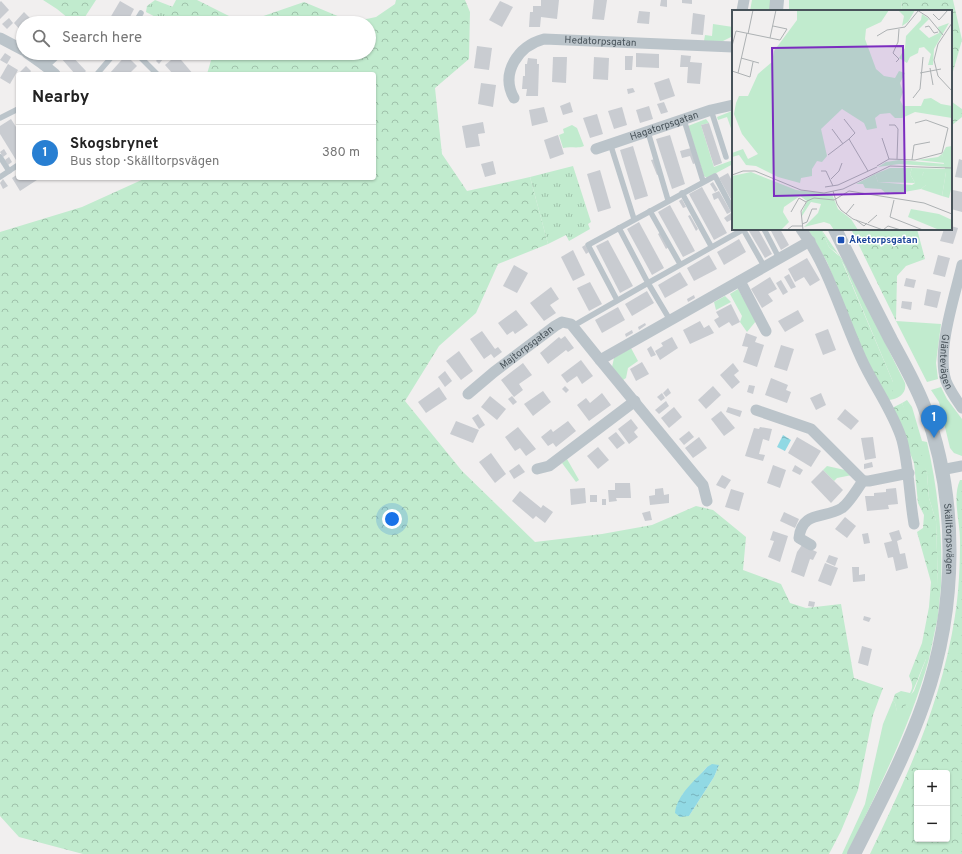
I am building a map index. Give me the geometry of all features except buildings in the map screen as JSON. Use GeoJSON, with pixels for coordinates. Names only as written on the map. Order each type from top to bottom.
{"type":"FeatureCollection","features":[{"type":"Feature","properties":{"kind":"street"},"geometry":{"type":"LineString","coordinates":[[742,10],[744,0]]}},
{"type":"Feature","properties":{"kind":"street"},"geometry":{"type":"LineString","coordinates":[[776,10],[777,0]]}},
{"type":"Feature","properties":{"kind":"street"},"geometry":{"type":"LineString","coordinates":[[0,38],[16,46]]}},
{"type":"Feature","properties":{"kind":"street","name":"Hedatorpsgatan"},"geometry":{"type":"LineString","coordinates":[[514,98],[509,86],[509,80],[515,59],[527,47],[544,39],[732,47]]}},
{"type":"Feature","properties":{"kind":"street"},"geometry":{"type":"LineString","coordinates":[[37,60],[53,72]]}},
{"type":"Feature","properties":{"kind":"street"},"geometry":{"type":"LineString","coordinates":[[44,65],[49,60]]}},
{"type":"Feature","properties":{"kind":"street","name":"Hagatorpsgatan"},"geometry":{"type":"LineString","coordinates":[[596,149],[711,110],[732,105]]}},
{"type":"Feature","properties":{"kind":"street"},"geometry":{"type":"LineString","coordinates":[[802,230],[810,241],[832,284],[860,356],[894,421],[901,438],[909,473],[914,524]]}},
{"type":"Feature","properties":{"kind":"street","name":"Skälltorpsvägen"},"geometry":{"type":"LineString","coordinates":[[836,230],[911,376],[924,407],[941,470],[947,504],[949,559],[946,610],[929,688],[914,729],[854,854]]}},
{"type":"Feature","properties":{"kind":"street"},"geometry":{"type":"LineString","coordinates":[[600,360],[810,241]]}},
{"type":"Feature","properties":{"kind":"street","name":"Gläntevägen"},"geometry":{"type":"LineString","coordinates":[[962,265],[946,336],[943,359],[946,380],[962,408]]}},
{"type":"Feature","properties":{"kind":"street"},"geometry":{"type":"LineString","coordinates":[[740,281],[766,331]]}},
{"type":"Feature","properties":{"kind":"street","name":"Majtorpsgatan"},"geometry":{"type":"LineString","coordinates":[[468,394],[494,372],[557,324],[567,323],[573,326]]}},
{"type":"Feature","properties":{"kind":"street"},"geometry":{"type":"LineString","coordinates":[[573,326],[703,485],[707,501]]}},
{"type":"Feature","properties":{"kind":"street"},"geometry":{"type":"LineString","coordinates":[[537,469],[549,466],[635,402]]}},
{"type":"Feature","properties":{"kind":"street"},"geometry":{"type":"LineString","coordinates":[[756,410],[811,430],[863,480],[869,481],[909,473]]}},
{"type":"Feature","properties":{"kind":"street"},"geometry":{"type":"LineString","coordinates":[[941,470],[962,466]]}},
{"type":"Feature","properties":{"kind":"street"},"geometry":{"type":"LineString","coordinates":[[810,545],[799,538],[805,522],[810,517],[841,508],[863,480]]}},
{"type":"Feature","properties":{"kind":"lane"},"geometry":{"type":"LineString","coordinates":[[99,72],[109,60]]}},
{"type":"Feature","properties":{"kind":"lane"},"geometry":{"type":"LineString","coordinates":[[143,60],[155,72]]}},
{"type":"Feature","properties":{"kind":"lane"},"geometry":{"type":"LineString","coordinates":[[0,118],[16,109]]}},
{"type":"Feature","properties":{"kind":"lane"},"geometry":{"type":"LineString","coordinates":[[711,110],[726,157]]}},
{"type":"Feature","properties":{"kind":"lane"},"geometry":{"type":"LineString","coordinates":[[684,120],[703,181]]}},
{"type":"Feature","properties":{"kind":"lane"},"geometry":{"type":"LineString","coordinates":[[648,132],[668,200]]}},
{"type":"Feature","properties":{"kind":"lane"},"geometry":{"type":"LineString","coordinates":[[610,143],[634,219]]}},
{"type":"Feature","properties":{"kind":"lane"},"geometry":{"type":"LineString","coordinates":[[0,157],[9,172]]}},
{"type":"Feature","properties":{"kind":"lane"},"geometry":{"type":"LineString","coordinates":[[0,177],[16,167]]}},
{"type":"Feature","properties":{"kind":"lane"},"geometry":{"type":"LineString","coordinates":[[618,300],[588,245],[668,200],[715,176],[732,208]]}},
{"type":"Feature","properties":{"kind":"lane"},"geometry":{"type":"LineString","coordinates":[[682,193],[711,246]]}},
{"type":"Feature","properties":{"kind":"lane"},"geometry":{"type":"LineString","coordinates":[[650,211],[680,264]]}},
{"type":"Feature","properties":{"kind":"lane"},"geometry":{"type":"LineString","coordinates":[[619,228],[648,283],[670,320]]}},
{"type":"Feature","properties":{"kind":"lane"},"geometry":{"type":"LineString","coordinates":[[573,326],[711,246],[742,230]]}},
{"type":"Feature","properties":{"kind":"lane"},"geometry":{"type":"LineString","coordinates":[[745,230],[764,266]]}},
{"type":"Feature","properties":{"kind":"lane"},"geometry":{"type":"LineString","coordinates":[[765,230],[779,258]]}},
{"type":"Feature","properties":{"kind":"green space"},"geometry":{"type":"Polygon","coordinates":[[[43,0],[96,0],[86,16],[66,16],[43,0]]]}},
{"type":"Feature","properties":{"kind":"green space"},"geometry":{"type":"Polygon","coordinates":[[[155,0],[173,7],[168,16],[154,16],[146,12],[147,6],[155,0]]]}},
{"type":"Feature","properties":{"kind":"green space"},"geometry":{"type":"Polygon","coordinates":[[[176,0],[197,0],[229,16],[168,16],[176,0]]]}},
{"type":"Feature","properties":{"kind":"green space"},"geometry":{"type":"Polygon","coordinates":[[[396,0],[465,0],[470,12],[469,59],[435,88],[442,154],[467,191],[530,177],[548,244],[498,264],[476,313],[439,346],[405,401],[462,471],[535,542],[602,534],[652,525],[696,506],[713,510],[746,537],[743,570],[781,584],[790,603],[806,608],[841,604],[854,678],[883,688],[873,715],[858,790],[841,831],[829,854],[83,854],[19,837],[0,816],[0,232],[82,207],[142,180],[376,180],[376,72],[208,72],[211,60],[376,60],[376,17],[395,4],[396,0]],[[719,765],[707,767],[682,795],[689,816],[714,777],[719,765]]]}},
{"type":"Feature","properties":{"kind":"green space"},"geometry":{"type":"Polygon","coordinates":[[[752,0],[772,0],[771,10],[750,10],[752,0]]]}},
{"type":"Feature","properties":{"kind":"green space"},"geometry":{"type":"Polygon","coordinates":[[[789,0],[902,0],[901,10],[789,10],[789,0]]]}},
{"type":"Feature","properties":{"kind":"green space"},"geometry":{"type":"Polygon","coordinates":[[[902,0],[953,0],[962,40],[952,75],[952,10],[901,10],[902,0]]]}},
{"type":"Feature","properties":{"kind":"green space"},"geometry":{"type":"Polygon","coordinates":[[[304,2],[338,16],[263,16],[304,2]]]}},
{"type":"Feature","properties":{"kind":"green space"},"geometry":{"type":"Polygon","coordinates":[[[713,24],[732,27],[731,37],[723,41],[704,41],[705,35],[712,36],[713,24]]]}},
{"type":"Feature","properties":{"kind":"green space"},"geometry":{"type":"Polygon","coordinates":[[[952,102],[962,109],[962,117],[952,125],[952,102]]]}},
{"type":"Feature","properties":{"kind":"green space"},"geometry":{"type":"Polygon","coordinates":[[[732,111],[732,131],[727,117],[718,120],[717,117],[732,111]]]}},
{"type":"Feature","properties":{"kind":"green space"},"geometry":{"type":"Polygon","coordinates":[[[706,119],[709,123],[701,125],[714,167],[732,160],[732,165],[707,178],[704,176],[688,126],[706,119]]]}},
{"type":"Feature","properties":{"kind":"green space"},"geometry":{"type":"Polygon","coordinates":[[[572,125],[577,128],[584,146],[563,148],[559,135],[564,133],[563,129],[572,125]]]}},
{"type":"Feature","properties":{"kind":"green space"},"geometry":{"type":"Polygon","coordinates":[[[573,166],[591,222],[588,224],[590,229],[569,241],[566,235],[548,244],[530,177],[573,166]]]}},
{"type":"Feature","properties":{"kind":"green space"},"geometry":{"type":"Polygon","coordinates":[[[809,230],[821,230],[829,247],[840,257],[893,382],[893,391],[888,392],[881,388],[863,352],[827,262],[809,230]]]}},
{"type":"Feature","properties":{"kind":"green space"},"geometry":{"type":"Polygon","coordinates":[[[821,230],[848,268],[905,383],[905,390],[896,398],[889,400],[881,388],[893,382],[844,265],[837,253],[829,247],[821,230]]]}},
{"type":"Feature","properties":{"kind":"green space"},"geometry":{"type":"Polygon","coordinates":[[[851,230],[917,230],[925,259],[906,266],[897,276],[896,321],[851,230]]]}},
{"type":"Feature","properties":{"kind":"green space"},"geometry":{"type":"Polygon","coordinates":[[[738,289],[756,321],[747,332],[740,322],[742,316],[730,294],[738,289]]]}},
{"type":"Feature","properties":{"kind":"green space"},"geometry":{"type":"Polygon","coordinates":[[[725,296],[731,302],[716,310],[714,302],[725,296]]]}},
{"type":"Feature","properties":{"kind":"green space"},"geometry":{"type":"Polygon","coordinates":[[[896,321],[941,324],[936,363],[938,379],[927,382],[896,321]]]}},
{"type":"Feature","properties":{"kind":"green space"},"geometry":{"type":"Polygon","coordinates":[[[631,348],[638,361],[628,368],[626,378],[623,380],[612,367],[614,358],[631,348]]]}},
{"type":"Feature","properties":{"kind":"green space"},"geometry":{"type":"Polygon","coordinates":[[[941,387],[947,399],[962,419],[962,456],[954,453],[950,448],[939,402],[931,390],[941,387]]]}},
{"type":"Feature","properties":{"kind":"green space"},"geometry":{"type":"Polygon","coordinates":[[[907,400],[912,407],[922,441],[927,442],[931,460],[939,514],[941,586],[938,586],[936,521],[929,498],[927,474],[902,403],[907,400]]]}},
{"type":"Feature","properties":{"kind":"green space"},"geometry":{"type":"Polygon","coordinates":[[[902,403],[918,440],[927,474],[929,498],[936,521],[938,585],[941,586],[938,616],[929,659],[926,659],[906,705],[902,711],[897,712],[893,700],[895,694],[901,691],[910,693],[912,688],[912,683],[909,676],[922,643],[929,607],[931,582],[917,532],[923,528],[924,515],[918,503],[914,463],[892,408],[902,403]]]}},
{"type":"Feature","properties":{"kind":"green space"},"geometry":{"type":"Polygon","coordinates":[[[567,459],[579,480],[576,482],[562,463],[567,459]]]}},
{"type":"Feature","properties":{"kind":"green space"},"geometry":{"type":"Polygon","coordinates":[[[827,466],[845,470],[852,475],[837,478],[834,481],[823,470],[827,466]]]}},
{"type":"Feature","properties":{"kind":"green space"},"geometry":{"type":"Polygon","coordinates":[[[960,480],[962,480],[962,854],[870,854],[922,738],[949,647],[959,578],[960,533],[956,502],[960,480]]]}},
{"type":"Feature","properties":{"kind":"green space"},"geometry":{"type":"Polygon","coordinates":[[[926,659],[929,659],[913,709],[903,734],[847,854],[842,854],[865,804],[883,724],[893,700],[897,711],[914,691],[926,659]]]}},
{"type":"Feature","properties":{"kind":"water"},"geometry":{"type":"Polygon","coordinates":[[[783,435],[791,440],[785,451],[777,447],[783,435]]]}},
{"type":"Feature","properties":{"kind":"water"},"geometry":{"type":"Polygon","coordinates":[[[712,764],[719,765],[714,777],[689,816],[680,817],[675,813],[679,800],[693,782],[707,767],[712,764]]]}},
{"type":"Feature","properties":{"kind":"place","name":"Åketorpsgatan"},"geometry":{"type":"Point","coordinates":[841,240]}},
{"type":"Feature","properties":{"kind":"place","name":"Skogsbrynet"},"geometry":{"type":"Point","coordinates":[934,438]}}]}
